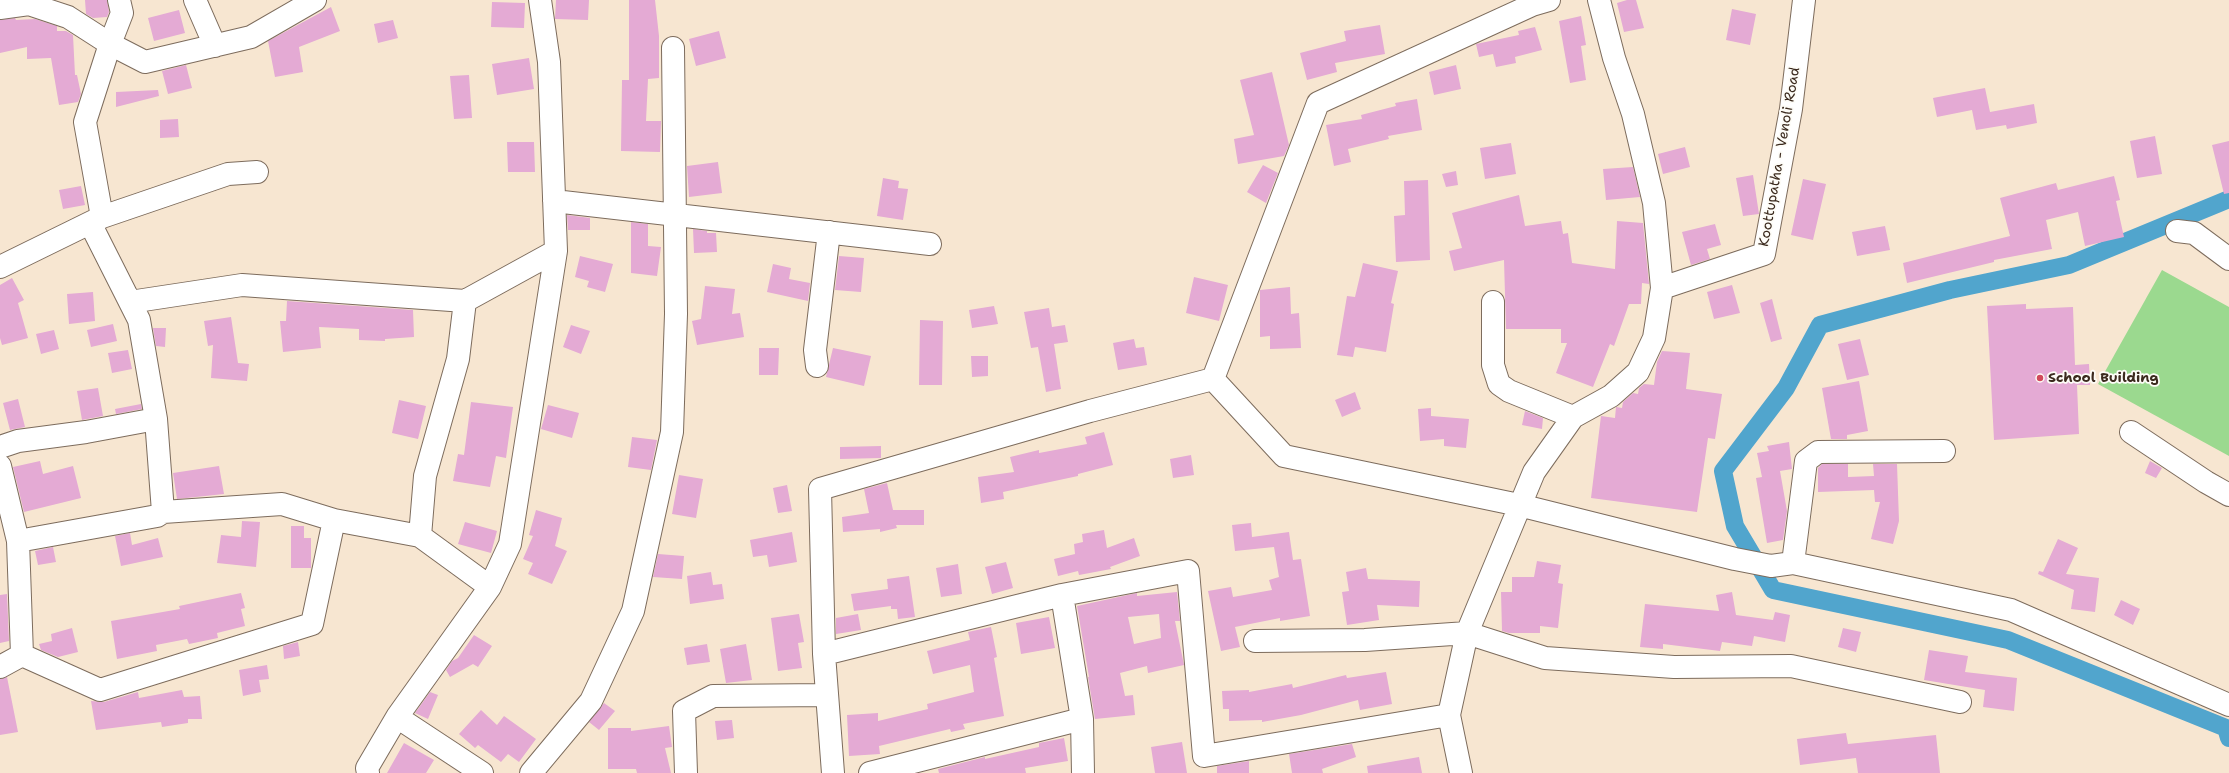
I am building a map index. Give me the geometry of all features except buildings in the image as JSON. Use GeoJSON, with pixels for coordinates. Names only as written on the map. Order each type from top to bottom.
{"type":"FeatureCollection","features":[{"type":"Feature","properties":{"kind":"street"},"geometry":{"type":"LineString","coordinates":[[120,0],[122,13],[110,44],[85,122],[96,220],[139,320],[156,419],[163,512]]}},
{"type":"Feature","properties":{"kind":"street"},"geometry":{"type":"LineString","coordinates":[[195,0],[215,46]]}},
{"type":"Feature","properties":{"kind":"street"},"geometry":{"type":"LineString","coordinates":[[0,8],[29,4],[68,17],[110,44],[145,62],[251,37],[316,0]]}},
{"type":"Feature","properties":{"kind":"street"},"geometry":{"type":"LineString","coordinates":[[368,773],[367,768],[397,717],[490,587],[510,544],[556,251],[548,62],[540,0]]}},
{"type":"Feature","properties":{"kind":"street"},"geometry":{"type":"LineString","coordinates":[[1461,773],[1449,715],[1467,633],[1534,472],[1572,417],[1611,396],[1638,372],[1654,338],[1662,288],[1654,203],[1633,114],[1614,58],[1599,0]]}},
{"type":"Feature","properties":{"kind":"street","name":"Koottupatha - Venoli Road"},"geometry":{"type":"LineString","coordinates":[[1662,288],[1764,254],[1791,108],[1804,0]]}},
{"type":"Feature","properties":{"kind":"street"},"geometry":{"type":"LineString","coordinates":[[1213,379],[1318,103],[1537,2]]}},
{"type":"Feature","properties":{"kind":"street"},"geometry":{"type":"LineString","coordinates":[[531,773],[591,701],[633,611],[672,432],[676,314],[673,48]]}},
{"type":"Feature","properties":{"kind":"street"},"geometry":{"type":"LineString","coordinates":[[1,261],[96,220],[228,174],[257,172]]}},
{"type":"Feature","properties":{"kind":"street"},"geometry":{"type":"LineString","coordinates":[[554,201],[930,244]]}},
{"type":"Feature","properties":{"kind":"street"},"geometry":{"type":"LineString","coordinates":[[2177,231],[2194,233],[2229,259]]}},
{"type":"Feature","properties":{"kind":"street"},"geometry":{"type":"LineString","coordinates":[[816,366],[815,350],[829,232]]}},
{"type":"Feature","properties":{"kind":"street"},"geometry":{"type":"LineString","coordinates":[[130,302],[242,285],[465,301],[556,251]]}},
{"type":"Feature","properties":{"kind":"street"},"geometry":{"type":"LineString","coordinates":[[420,536],[425,476],[458,359],[465,301]]}},
{"type":"Feature","properties":{"kind":"street"},"geometry":{"type":"LineString","coordinates":[[1493,302],[1493,365],[1499,384],[1509,391],[1572,417]]}},
{"type":"Feature","properties":{"kind":"street"},"geometry":{"type":"LineString","coordinates":[[1213,379],[1284,456],[1520,505],[1735,559],[1771,566],[1793,563],[2011,610],[2229,705]]}},
{"type":"Feature","properties":{"kind":"street"},"geometry":{"type":"LineString","coordinates":[[833,773],[824,654],[820,489],[1090,411],[1213,379]]}},
{"type":"Feature","properties":{"kind":"street"},"geometry":{"type":"LineString","coordinates":[[0,447],[18,442],[86,432],[156,419]]}},
{"type":"Feature","properties":{"kind":"street"},"geometry":{"type":"LineString","coordinates":[[2131,432],[2206,482],[2229,495]]}},
{"type":"Feature","properties":{"kind":"street"},"geometry":{"type":"LineString","coordinates":[[1793,563],[1806,461],[1818,452],[1944,451]]}},
{"type":"Feature","properties":{"kind":"street"},"geometry":{"type":"LineString","coordinates":[[0,466],[18,540],[22,655]]}},
{"type":"Feature","properties":{"kind":"street"},"geometry":{"type":"LineString","coordinates":[[18,540],[157,516],[163,512],[282,504],[334,520],[420,536],[490,587]]}},
{"type":"Feature","properties":{"kind":"street"},"geometry":{"type":"LineString","coordinates":[[22,655],[100,690],[312,624],[334,520]]}},
{"type":"Feature","properties":{"kind":"street"},"geometry":{"type":"LineString","coordinates":[[824,654],[1062,595],[1188,571],[1205,764],[1449,715]]}},
{"type":"Feature","properties":{"kind":"street"},"geometry":{"type":"LineString","coordinates":[[1062,595],[1082,719],[1083,773]]}},
{"type":"Feature","properties":{"kind":"street"},"geometry":{"type":"LineString","coordinates":[[1255,641],[1365,640],[1467,633],[1545,658],[1674,667],[1791,666],[1960,702]]}},
{"type":"Feature","properties":{"kind":"street"},"geometry":{"type":"LineString","coordinates":[[0,667],[22,655]]}},
{"type":"Feature","properties":{"kind":"street"},"geometry":{"type":"LineString","coordinates":[[686,773],[684,711],[713,696],[826,695]]}},
{"type":"Feature","properties":{"kind":"street"},"geometry":{"type":"LineString","coordinates":[[397,717],[482,773]]}},
{"type":"Feature","properties":{"kind":"street"},"geometry":{"type":"LineString","coordinates":[[870,773],[1082,719]]}},
{"type":"Feature","properties":{"kind":"green space"},"geometry":{"type":"Polygon","coordinates":[[[2162,270],[2229,307],[2229,456],[2098,384],[2162,270]]]}},
{"type":"Feature","properties":{"kind":"waterway"},"geometry":{"type":"LineString","coordinates":[[2229,199],[2069,265],[1950,290],[1820,325],[1786,388],[1723,471],[1735,526],[1773,590],[2008,640],[2226,728],[2229,738]]}},
{"type":"Feature","properties":{"kind":"place","name":"School Building"},"geometry":{"type":"Point","coordinates":[2040,378]}}]}
